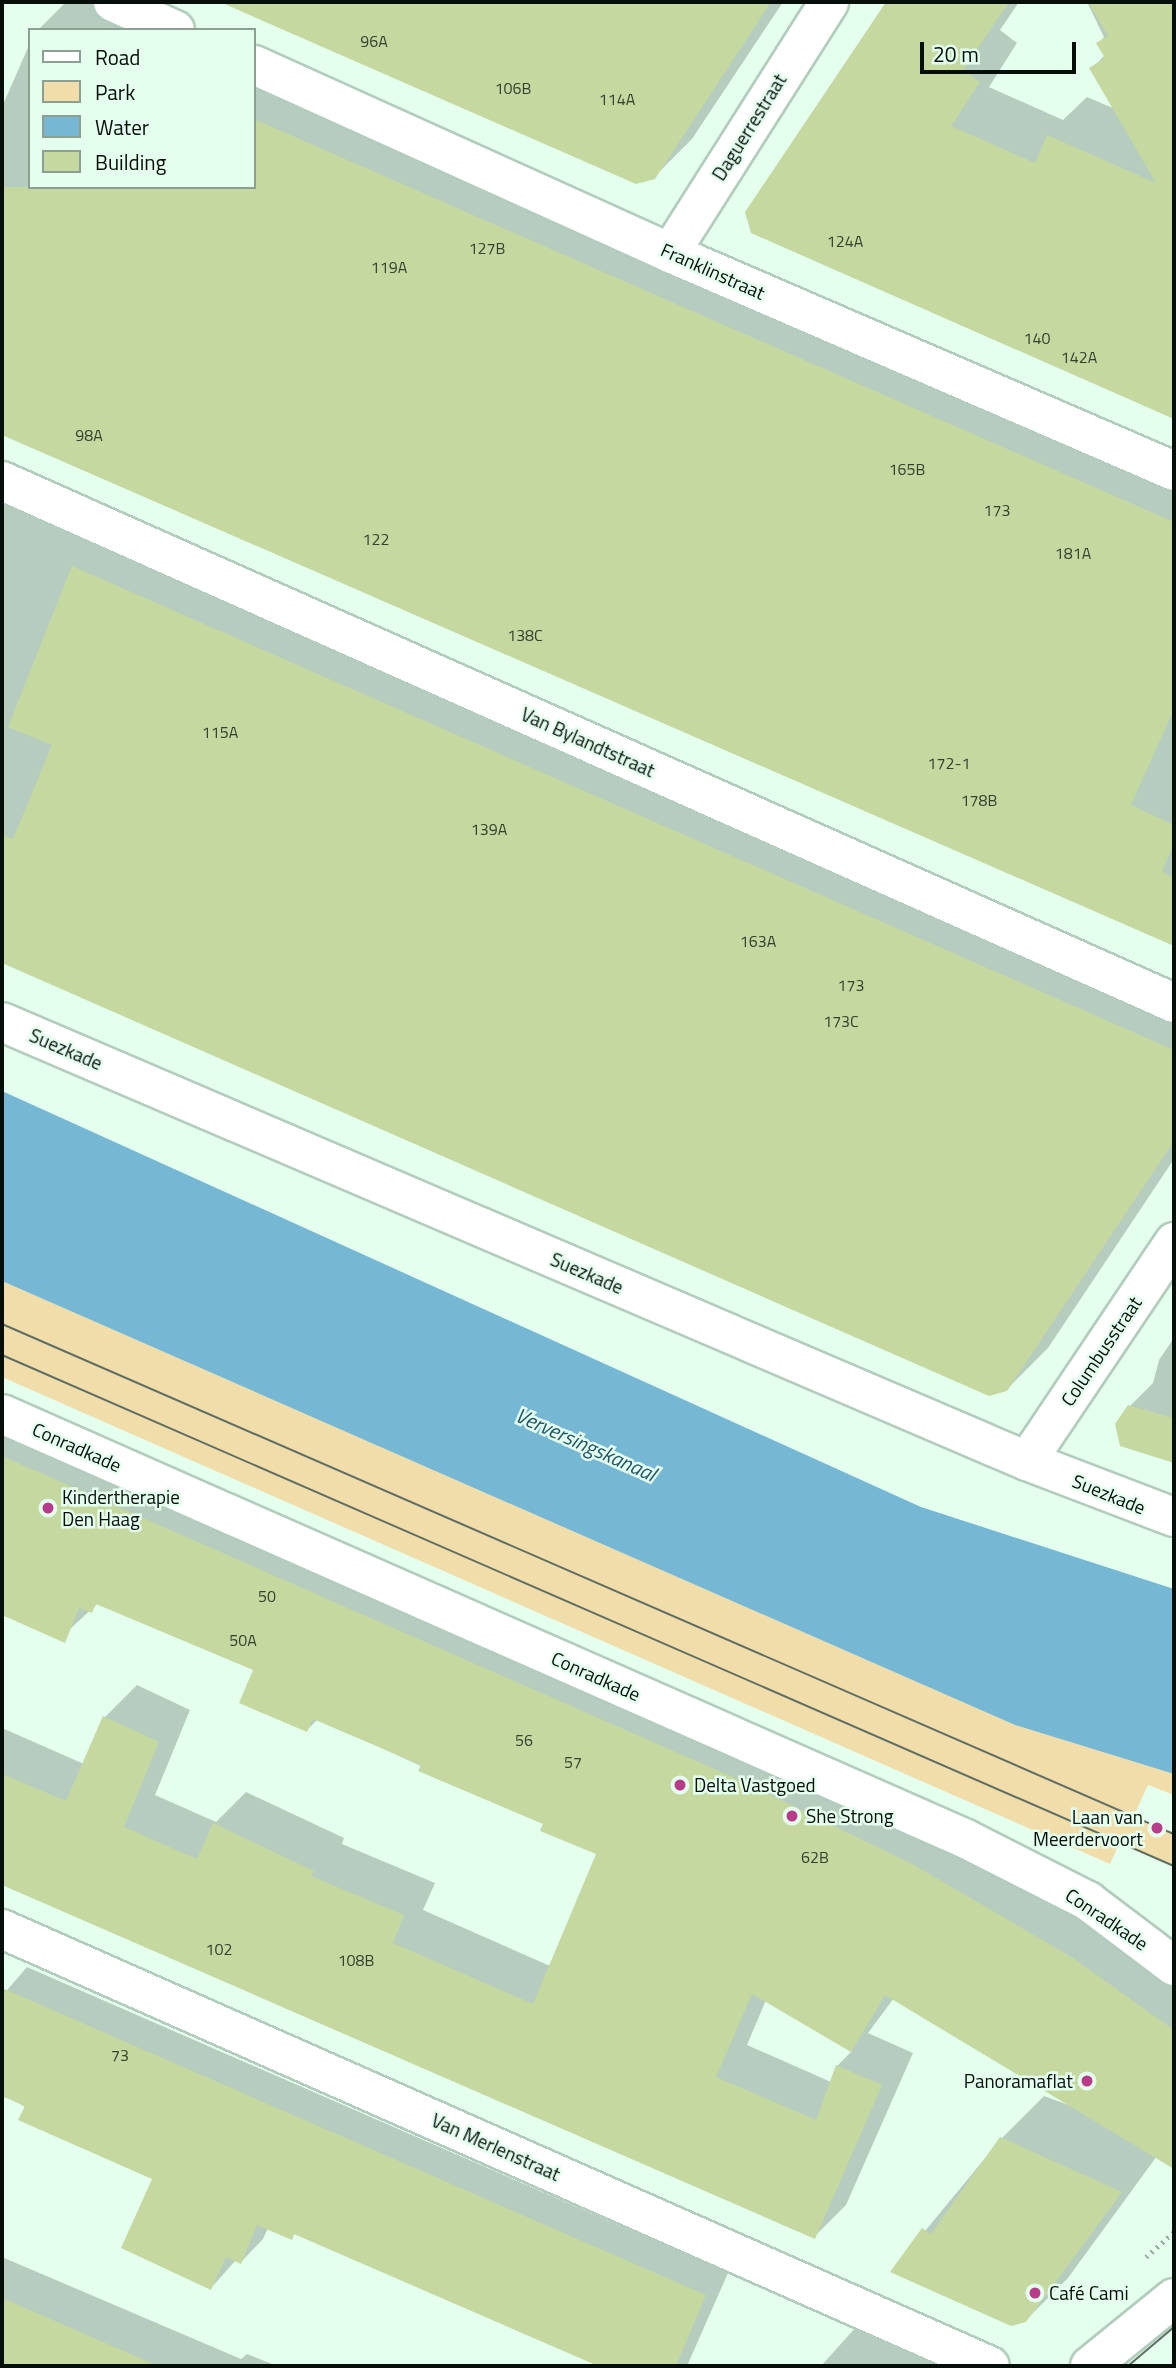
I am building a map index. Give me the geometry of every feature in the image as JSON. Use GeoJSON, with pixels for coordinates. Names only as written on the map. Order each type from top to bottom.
{"type":"FeatureCollection","features":[{"type":"Feature","properties":{"kind":"street"},"geometry":{"type":"LineString","coordinates":[[113,2],[171,28]]}},
{"type":"Feature","properties":{"kind":"street","name":"Daguerrestraat"},"geometry":{"type":"LineString","coordinates":[[670,253],[828,2]]}},
{"type":"Feature","properties":{"kind":"street","name":"Franklinstraat"},"geometry":{"type":"LineString","coordinates":[[256,66],[670,253],[1174,471]]}},
{"type":"Feature","properties":{"kind":"street","name":"Van Bylandtstraat"},"geometry":{"type":"LineString","coordinates":[[2,481],[1174,1003]]}},
{"type":"Feature","properties":{"kind":"street","name":"Suezkade"},"geometry":{"type":"LineString","coordinates":[[2,1022],[1027,1461],[1174,1517]]}},
{"type":"Feature","properties":{"kind":"street","name":"Columbusstraat"},"geometry":{"type":"LineString","coordinates":[[1027,1461],[1174,1242]]}},
{"type":"Feature","properties":{"kind":"street","name":"Conradkade"},"geometry":{"type":"LineString","coordinates":[[2,1414],[966,1839],[1088,1901],[1174,1966]]}},
{"type":"Feature","properties":{"kind":"street","name":"Van Merlenstraat"},"geometry":{"type":"LineString","coordinates":[[2,1928],[990,2366]]}},
{"type":"Feature","properties":{"kind":"street"},"geometry":{"type":"LineString","coordinates":[[1090,2366],[1174,2298]]}},
{"type":"Feature","properties":{"kind":"green space"},"geometry":{"type":"Polygon","coordinates":[[[2,1281],[1015,1725],[1174,1774],[1174,1795],[1148,1785],[1133,1818],[1174,1834],[1174,1866],[1119,1844],[1110,1864],[2,1377],[2,1281]]]}},
{"type":"Feature","properties":{"kind":"water","name":"Verversingskanaal"},"geometry":{"type":"Polygon","coordinates":[[[2,1091],[921,1507],[1174,1589],[1174,1774],[1015,1725],[2,1281],[2,1091]]]}},
{"type":"Feature","properties":{"kind":"building"},"geometry":{"type":"Polygon","coordinates":[[[220,2],[771,2],[655,179],[636,184],[220,2]]]}},
{"type":"Feature","properties":{"kind":"building"},"geometry":{"type":"Polygon","coordinates":[[[886,2],[1009,2],[963,70],[980,82],[951,126],[1035,163],[1047,135],[1156,183],[1089,68],[1105,58],[1096,43],[1108,36],[1088,2],[1174,2],[1174,419],[751,233],[745,212],[886,2]]]}},
{"type":"Feature","properties":{"kind":"building"},"geometry":{"type":"Polygon","coordinates":[[[256,120],[1174,522],[1174,709],[1131,805],[1174,825],[1174,844],[1162,871],[1174,879],[1174,946],[2,435],[2,187],[256,189],[256,120]]]}},
{"type":"Feature","properties":{"kind":"building"},"geometry":{"type":"Polygon","coordinates":[[[72,566],[1174,1050],[1174,1141],[1007,1391],[989,1396],[2,963],[2,835],[13,839],[52,745],[8,727],[72,566]]]}},
{"type":"Feature","properties":{"kind":"building"},"geometry":{"type":"Polygon","coordinates":[[[1128,1405],[1174,1418],[1174,1463],[1120,1446],[1115,1424],[1128,1405]]]}},
{"type":"Feature","properties":{"kind":"building"},"geometry":{"type":"Polygon","coordinates":[[[2,1456],[744,1782],[914,1865],[1073,1958],[1174,2030],[1174,2169],[885,1995],[851,2052],[752,1994],[716,2077],[816,2120],[836,2065],[882,2085],[815,2239],[2,1885],[2,1774],[66,1801],[103,1716],[159,1742],[124,1827],[197,1859],[213,1823],[314,1871],[311,1876],[404,1915],[393,1943],[533,2004],[596,1854],[540,1831],[543,1824],[418,1771],[421,1765],[313,1719],[307,1732],[239,1703],[253,1670],[96,1604],[92,1613],[79,1608],[65,1643],[2,1615],[2,1456]]]}},
{"type":"Feature","properties":{"kind":"building"},"geometry":{"type":"Polygon","coordinates":[[[2,1988],[706,2295],[676,2366],[598,2366],[294,2234],[292,2240],[257,2225],[241,2264],[226,2257],[211,2290],[121,2248],[152,2179],[18,2120],[25,2106],[2,2096],[2,1988]]]}},
{"type":"Feature","properties":{"kind":"building"},"geometry":{"type":"Polygon","coordinates":[[[1000,2137],[1122,2192],[1026,2322],[1011,2326],[890,2272],[922,2228],[931,2234],[1000,2137]]]}},
{"type":"Feature","properties":{"kind":"building"},"geometry":{"type":"Polygon","coordinates":[[[2,2298],[71,2328],[158,2366],[2,2366],[2,2298]]]}},
{"type":"Feature","properties":{"kind":"tram line"},"geometry":{"type":"LineString","coordinates":[[2,1324],[1174,1834]]}},
{"type":"Feature","properties":{"kind":"tram line"},"geometry":{"type":"LineString","coordinates":[[2,1355],[1174,1866]]}},
{"type":"Feature","properties":{"kind":"tram line"},"geometry":{"type":"LineString","coordinates":[[1128,2366],[1174,2327]]}},
{"type":"Feature","properties":{"kind":"place","name":"Kindertherapie Den Haag"},"geometry":{"type":"Point","coordinates":[48,1508]}},
{"type":"Feature","properties":{"kind":"place","name":"Delta Vastgoed"},"geometry":{"type":"Point","coordinates":[680,1785]}},
{"type":"Feature","properties":{"kind":"place","name":"She Strong"},"geometry":{"type":"Point","coordinates":[792,1816]}},
{"type":"Feature","properties":{"kind":"place","name":"Laan van Meerdervoort"},"geometry":{"type":"Point","coordinates":[1157,1828]}},
{"type":"Feature","properties":{"kind":"place","name":"Panoramaflat"},"geometry":{"type":"Point","coordinates":[1087,2081]}},
{"type":"Feature","properties":{"kind":"place","name":"Café Cami"},"geometry":{"type":"Point","coordinates":[1035,2293]}}]}
